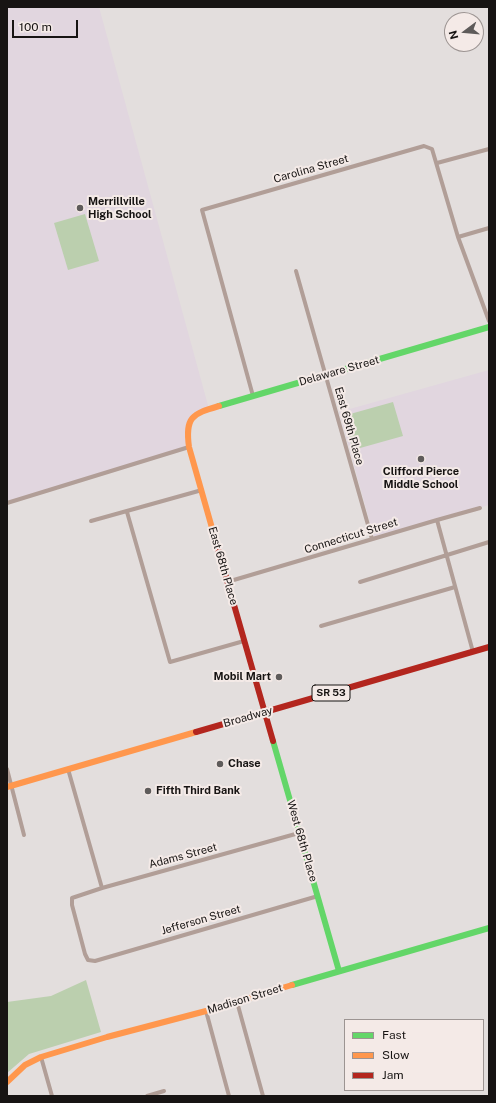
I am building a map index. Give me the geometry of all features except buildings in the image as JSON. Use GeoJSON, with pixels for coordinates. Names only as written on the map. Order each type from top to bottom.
{"type":"FeatureCollection","features":[{"type":"Feature","properties":{"kind":"street","name":"Carolina Street"},"geometry":{"type":"LineString","coordinates":[[253,396],[202,210],[424,146],[432,149],[437,163]]}},
{"type":"Feature","properties":{"kind":"street"},"geometry":{"type":"LineString","coordinates":[[489,149],[437,163],[458,237],[489,321]]}},
{"type":"Feature","properties":{"kind":"street"},"geometry":{"type":"LineString","coordinates":[[458,237],[489,228]]}},
{"type":"Feature","properties":{"kind":"street","name":"East 69th Place"},"geometry":{"type":"LineString","coordinates":[[296,271],[372,539]]}},
{"type":"Feature","properties":{"kind":"street","name":"Delaware Street"},"geometry":{"type":"LineString","coordinates":[[191,419],[196,414],[209,409],[489,327]]}},
{"type":"Feature","properties":{"kind":"street","name":"East 68th Place"},"geometry":{"type":"LineString","coordinates":[[191,419],[187,433],[189,447],[265,712]]}},
{"type":"Feature","properties":{"kind":"street"},"geometry":{"type":"LineString","coordinates":[[7,503],[189,447]]}},
{"type":"Feature","properties":{"kind":"street"},"geometry":{"type":"LineString","coordinates":[[91,521],[202,490]]}},
{"type":"Feature","properties":{"kind":"street","name":"Connecticut Street"},"geometry":{"type":"LineString","coordinates":[[227,582],[480,508]]}},
{"type":"Feature","properties":{"kind":"street"},"geometry":{"type":"LineString","coordinates":[[127,512],[170,662],[244,641]]}},
{"type":"Feature","properties":{"kind":"street"},"geometry":{"type":"LineString","coordinates":[[436,520],[473,652]]}},
{"type":"Feature","properties":{"kind":"street"},"geometry":{"type":"LineString","coordinates":[[360,582],[489,542]]}},
{"type":"Feature","properties":{"kind":"street"},"geometry":{"type":"LineString","coordinates":[[321,626],[455,588]]}},
{"type":"Feature","properties":{"kind":"street","name":"Broadway"},"geometry":{"type":"LineString","coordinates":[[9,786],[489,647]]}},
{"type":"Feature","properties":{"kind":"street","name":"West 68th Place"},"geometry":{"type":"LineString","coordinates":[[265,712],[339,971]]}},
{"type":"Feature","properties":{"kind":"street"},"geometry":{"type":"LineString","coordinates":[[7,769],[9,786],[24,835]]}},
{"type":"Feature","properties":{"kind":"street"},"geometry":{"type":"LineString","coordinates":[[68,769],[102,888]]}},
{"type":"Feature","properties":{"kind":"street","name":"Adams Street"},"geometry":{"type":"LineString","coordinates":[[88,960],[83,947],[72,904],[72,898],[102,888],[299,833]]}},
{"type":"Feature","properties":{"kind":"street","name":"Jefferson Street"},"geometry":{"type":"LineString","coordinates":[[88,960],[95,960],[318,896]]}},
{"type":"Feature","properties":{"kind":"street","name":"Madison Street"},"geometry":{"type":"LineString","coordinates":[[7,1082],[25,1065],[41,1057],[107,1037],[206,1011],[489,928]]}},
{"type":"Feature","properties":{"kind":"street"},"geometry":{"type":"LineString","coordinates":[[237,1002],[263,1096]]}},
{"type":"Feature","properties":{"kind":"street"},"geometry":{"type":"LineString","coordinates":[[206,1011],[229,1096]]}},
{"type":"Feature","properties":{"kind":"street"},"geometry":{"type":"LineString","coordinates":[[41,1057],[52,1096]]}},
{"type":"Feature","properties":{"kind":"street"},"geometry":{"type":"LineString","coordinates":[[147,1096],[164,1091]]}},
{"type":"Feature","properties":{"kind":"shaded area","name":"Merrillville High School"},"geometry":{"type":"Polygon","coordinates":[[[7,7],[99,7],[209,409],[191,419],[185,448],[7,503],[7,7]]]}},
{"type":"Feature","properties":{"kind":"shaded area","name":"Clifford Pierce Middle School"},"geometry":{"type":"Polygon","coordinates":[[[489,370],[489,505],[374,537],[339,412],[489,370]]]}},
{"type":"Feature","properties":{"kind":"green space"},"geometry":{"type":"Polygon","coordinates":[[[85,214],[99,261],[68,270],[54,223],[85,214]]]}},
{"type":"Feature","properties":{"kind":"green space"},"geometry":{"type":"Polygon","coordinates":[[[393,402],[403,436],[353,450],[343,416],[393,402]]]}},
{"type":"Feature","properties":{"kind":"green space"},"geometry":{"type":"Polygon","coordinates":[[[86,980],[101,1032],[29,1054],[7,1073],[7,1002],[51,996],[86,980]]]}},
{"type":"Feature","properties":{"kind":"traffic: fast"},"geometry":{"type":"LineString","coordinates":[[219,406],[489,327]]}},
{"type":"Feature","properties":{"kind":"traffic: fast"},"geometry":{"type":"LineString","coordinates":[[273,741],[339,971]]}},
{"type":"Feature","properties":{"kind":"traffic: fast"},"geometry":{"type":"LineString","coordinates":[[292,985],[489,928]]}},
{"type":"Feature","properties":{"kind":"traffic: slow"},"geometry":{"type":"LineString","coordinates":[[214,535],[189,447],[188,429],[192,418],[202,412],[219,406]]}},
{"type":"Feature","properties":{"kind":"traffic: slow"},"geometry":{"type":"LineString","coordinates":[[7,787],[196,732]]}},
{"type":"Feature","properties":{"kind":"traffic: slow"},"geometry":{"type":"LineString","coordinates":[[7,1082],[25,1065],[41,1057],[107,1037],[206,1011],[292,985]]}},
{"type":"Feature","properties":{"kind":"traffic: jam"},"geometry":{"type":"LineString","coordinates":[[214,535],[273,741]]}},
{"type":"Feature","properties":{"kind":"traffic: jam"},"geometry":{"type":"LineString","coordinates":[[196,732],[489,647]]}},
{"type":"Feature","properties":{"kind":"place","name":"Merrillville High School"},"geometry":{"type":"Point","coordinates":[80,208]}},
{"type":"Feature","properties":{"kind":"place","name":"Clifford Pierce Middle School"},"geometry":{"type":"Point","coordinates":[421,459]}},
{"type":"Feature","properties":{"kind":"place","name":"Mobil Mart"},"geometry":{"type":"Point","coordinates":[279,677]}},
{"type":"Feature","properties":{"kind":"place","name":"Chase"},"geometry":{"type":"Point","coordinates":[220,764]}},
{"type":"Feature","properties":{"kind":"place","name":"Fifth Third Bank"},"geometry":{"type":"Point","coordinates":[148,791]}}]}
